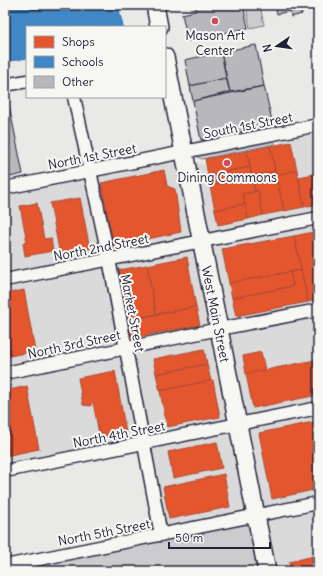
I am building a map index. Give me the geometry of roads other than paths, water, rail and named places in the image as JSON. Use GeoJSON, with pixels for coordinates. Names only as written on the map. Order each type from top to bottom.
{"type":"FeatureCollection","features":[{"type":"Feature","properties":{"kind":"main road"},"geometry":{"type":"LineString","coordinates":[[155,5],[159,26]]}},
{"type":"Feature","properties":{"kind":"main road","name":"West Main Street"},"geometry":{"type":"LineString","coordinates":[[166,61],[267,571]]}},
{"type":"Feature","properties":{"kind":"street"},"geometry":{"type":"LineString","coordinates":[[5,85],[26,81]]}},
{"type":"Feature","properties":{"kind":"street","name":"Market Street"},"geometry":{"type":"LineString","coordinates":[[74,98],[109,259],[161,535]]}},
{"type":"Feature","properties":{"kind":"street","name":"South 1st Street"},"geometry":{"type":"LineString","coordinates":[[184,152],[318,125]]}},
{"type":"Feature","properties":{"kind":"street","name":"North 1st Street"},"geometry":{"type":"LineString","coordinates":[[5,188],[184,152]]}},
{"type":"Feature","properties":{"kind":"street","name":"North 2nd Street"},"geometry":{"type":"LineString","coordinates":[[5,280],[318,218]]}},
{"type":"Feature","properties":{"kind":"street","name":"North 3rd Street"},"geometry":{"type":"LineString","coordinates":[[5,373],[318,310]]}},
{"type":"Feature","properties":{"kind":"street","name":"North 4th Street"},"geometry":{"type":"LineString","coordinates":[[5,472],[318,408]]}},
{"type":"Feature","properties":{"kind":"street","name":"North 5th Street"},"geometry":{"type":"LineString","coordinates":[[5,566],[161,535],[256,514],[318,503]]}},
{"type":"Feature","properties":{"kind":"place","name":"Mason Art Center"},"geometry":{"type":"Point","coordinates":[215,21]}},
{"type":"Feature","properties":{"kind":"place","name":"Dining Commons"},"geometry":{"type":"Point","coordinates":[227,163]}}]}
